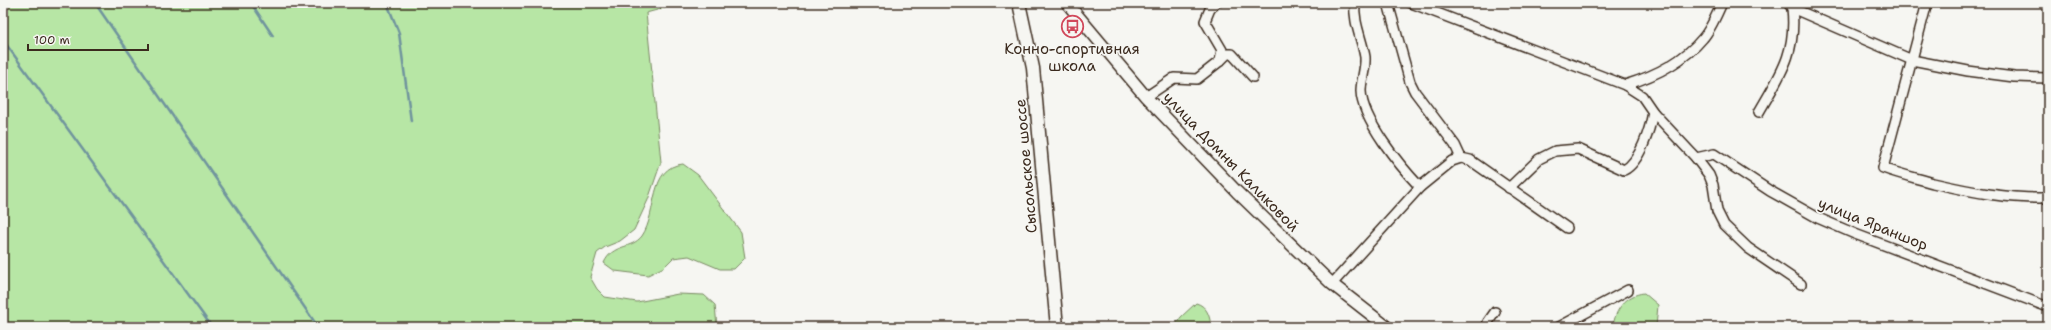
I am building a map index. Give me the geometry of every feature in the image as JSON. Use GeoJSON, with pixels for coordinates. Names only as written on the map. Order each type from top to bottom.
{"type":"FeatureCollection","features":[{"type":"Feature","properties":{"kind":"highway","name":"Сысольское шоссе"},"geometry":{"type":"LineString","coordinates":[[1019,3],[1033,68],[1057,327]]}},
{"type":"Feature","properties":{"kind":"main road","name":"улица Домны Каликовой"},"geometry":{"type":"LineString","coordinates":[[1068,3],[1146,97],[1236,192],[1332,284],[1387,327]]}},
{"type":"Feature","properties":{"kind":"street"},"geometry":{"type":"LineString","coordinates":[[1216,3],[1210,9],[1205,21],[1222,50],[1220,61]]}},
{"type":"Feature","properties":{"kind":"street"},"geometry":{"type":"LineString","coordinates":[[1355,3],[1354,13],[1365,58],[1361,91],[1371,125],[1420,187]]}},
{"type":"Feature","properties":{"kind":"street"},"geometry":{"type":"LineString","coordinates":[[1388,3],[1410,82],[1415,92],[1455,145],[1461,158]]}},
{"type":"Feature","properties":{"kind":"street"},"geometry":{"type":"LineString","coordinates":[[1411,3],[1625,85],[1642,96],[1653,112],[1696,158],[1709,175],[1714,185],[1717,210],[1724,225],[1748,248],[1801,284]]}},
{"type":"Feature","properties":{"kind":"street"},"geometry":{"type":"LineString","coordinates":[[1625,85],[1649,78],[1679,61],[1704,38],[1722,3]]}},
{"type":"Feature","properties":{"kind":"street"},"geometry":{"type":"LineString","coordinates":[[1927,3],[1883,168],[1976,194],[2019,199],[2048,198]]}},
{"type":"Feature","properties":{"kind":"street"},"geometry":{"type":"LineString","coordinates":[[1790,6],[1912,60],[1968,71],[2014,77],[2048,78]]}},
{"type":"Feature","properties":{"kind":"street"},"geometry":{"type":"LineString","coordinates":[[1759,112],[1785,66],[1793,43],[1794,28],[1790,6]]}},
{"type":"Feature","properties":{"kind":"street"},"geometry":{"type":"LineString","coordinates":[[1146,97],[1174,78],[1197,79],[1227,54],[1232,54],[1253,77]]}},
{"type":"Feature","properties":{"kind":"street"},"geometry":{"type":"LineString","coordinates":[[1509,188],[1539,159],[1555,151],[1578,149],[1624,170],[1629,167],[1644,143],[1651,126],[1653,112]]}},
{"type":"Feature","properties":{"kind":"street","name":"улица Яраншор"},"geometry":{"type":"LineString","coordinates":[[1696,158],[1714,154],[1770,191],[1818,218],[1855,234],[2048,307]]}},
{"type":"Feature","properties":{"kind":"street"},"geometry":{"type":"LineString","coordinates":[[1332,284],[1420,187],[1452,160],[1461,158],[1470,160],[1567,228]]}},
{"type":"Feature","properties":{"kind":"street"},"geometry":{"type":"LineString","coordinates":[[1559,327],[1628,290]]}},
{"type":"Feature","properties":{"kind":"street"},"geometry":{"type":"LineString","coordinates":[[1487,327],[1488,322],[1495,312]]}},
{"type":"Feature","properties":{"kind":"green space"},"geometry":{"type":"Polygon","coordinates":[[[3,3],[683,3],[646,13],[661,162],[648,200],[634,230],[620,241],[605,247],[597,253],[590,277],[597,289],[605,297],[637,302],[678,294],[704,295],[715,305],[717,327],[3,327],[3,3]]]}},
{"type":"Feature","properties":{"kind":"green space"},"geometry":{"type":"Polygon","coordinates":[[[683,164],[698,175],[741,232],[745,258],[734,269],[720,269],[689,256],[673,258],[664,267],[648,275],[615,271],[604,263],[612,252],[633,243],[642,236],[647,226],[655,192],[664,173],[672,167],[683,164]]]}},
{"type":"Feature","properties":{"kind":"green space"},"geometry":{"type":"Polygon","coordinates":[[[1644,293],[1658,305],[1656,327],[1613,327],[1616,314],[1622,304],[1638,294],[1644,293]]]}},
{"type":"Feature","properties":{"kind":"green space"},"geometry":{"type":"Polygon","coordinates":[[[1196,303],[1203,306],[1207,312],[1211,327],[1174,327],[1181,317],[1196,303]]]}},
{"type":"Feature","properties":{"kind":"waterway"},"geometry":{"type":"LineString","coordinates":[[95,3],[318,327]]}},
{"type":"Feature","properties":{"kind":"waterway"},"geometry":{"type":"LineString","coordinates":[[251,3],[273,36]]}},
{"type":"Feature","properties":{"kind":"waterway"},"geometry":{"type":"LineString","coordinates":[[387,3],[399,33],[411,121]]}},
{"type":"Feature","properties":{"kind":"waterway"},"geometry":{"type":"LineString","coordinates":[[3,40],[212,327]]}},
{"type":"Feature","properties":{"kind":"waterway"},"geometry":{"type":"LineString","coordinates":[[3,322],[6,327]]}},
{"type":"Feature","properties":{"kind":"place","name":"Конно-спортивная школа"},"geometry":{"type":"Point","coordinates":[1072,26]}}]}
